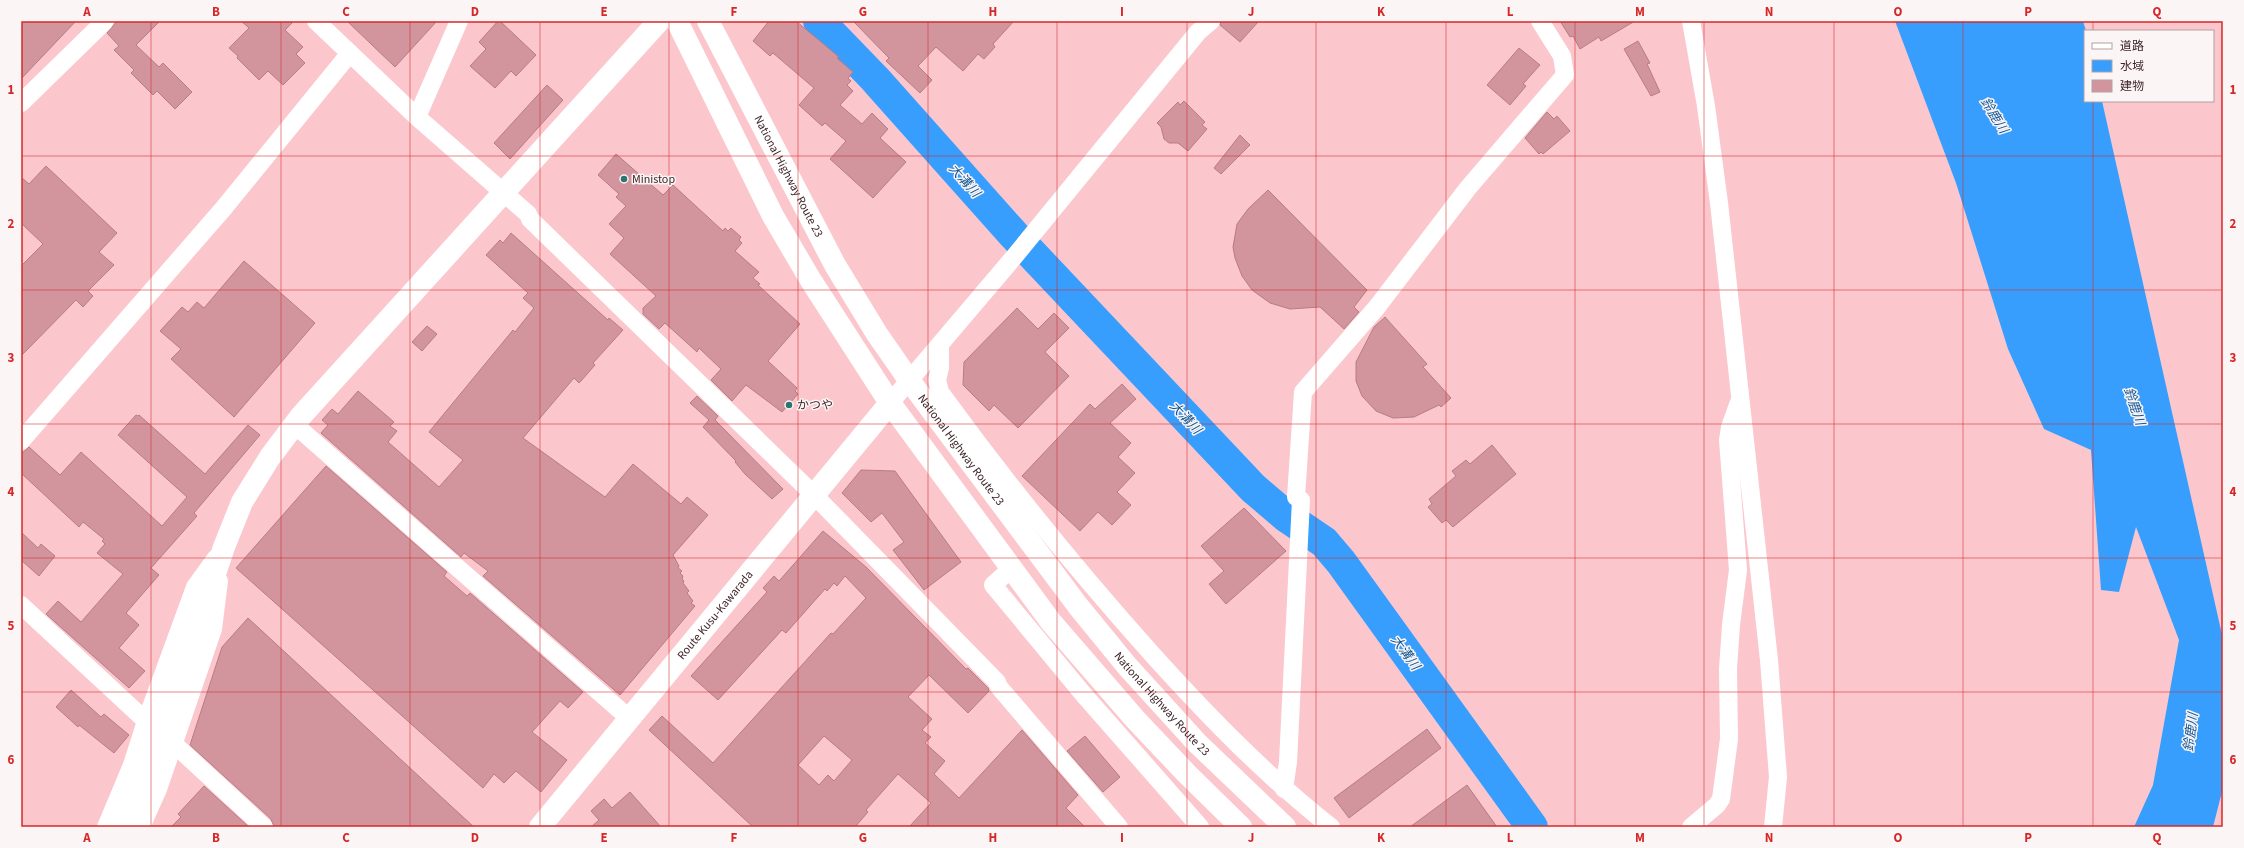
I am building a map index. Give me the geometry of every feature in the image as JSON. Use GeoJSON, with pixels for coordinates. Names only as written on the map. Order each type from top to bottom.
{"type":"FeatureCollection","features":[{"type":"Feature","properties":{"kind":"main road"},"geometry":{"type":"LineString","coordinates":[[126,827],[147,776],[224,547],[242,502],[270,457],[295,425],[659,21]]}},
{"type":"Feature","properties":{"kind":"main road"},"geometry":{"type":"LineString","coordinates":[[677,21],[774,216],[810,279],[890,403],[1051,622],[1136,719],[1187,774],[1242,827]]}},
{"type":"Feature","properties":{"kind":"main road","name":"National Highway Route 23"},"geometry":{"type":"LineString","coordinates":[[708,21],[835,264],[877,334],[909,380],[1078,606],[1127,666],[1197,743],[1285,827]]}},
{"type":"Feature","properties":{"kind":"main road","name":"Route Kusu-Kawarada"},"geometry":{"type":"LineString","coordinates":[[540,827],[890,403]]}},
{"type":"Feature","properties":{"kind":"street"},"geometry":{"type":"LineString","coordinates":[[21,103],[105,21]]}},
{"type":"Feature","properties":{"kind":"street"},"geometry":{"type":"LineString","coordinates":[[316,21],[417,116],[528,214],[530,219],[814,496],[997,682],[999,687],[1119,827]]}},
{"type":"Feature","properties":{"kind":"street"},"geometry":{"type":"LineString","coordinates":[[890,403],[1032,235],[1198,32],[1211,21]]}},
{"type":"Feature","properties":{"kind":"street"},"geometry":{"type":"LineString","coordinates":[[1284,789],[1288,762],[1303,392],[1377,307],[1468,188],[1565,75],[1562,56],[1540,21]]}},
{"type":"Feature","properties":{"kind":"street"},"geometry":{"type":"LineString","coordinates":[[1691,21],[1706,106],[1719,203],[1769,660],[1778,777],[1773,827]]}},
{"type":"Feature","properties":{"kind":"street"},"geometry":{"type":"LineString","coordinates":[[417,116],[457,22]]}},
{"type":"Feature","properties":{"kind":"street"},"geometry":{"type":"LineString","coordinates":[[21,441],[223,209],[350,53]]}},
{"type":"Feature","properties":{"kind":"street"},"geometry":{"type":"LineString","coordinates":[[940,344],[940,368],[937,380],[940,392],[1028,510],[1103,599],[1204,712],[1284,789],[1331,827]]}},
{"type":"Feature","properties":{"kind":"street"},"geometry":{"type":"LineString","coordinates":[[1691,827],[1717,805],[1721,799],[1729,739],[1728,669],[1731,625],[1738,570],[1728,440],[1730,427],[1740,399]]}},
{"type":"Feature","properties":{"kind":"street"},"geometry":{"type":"LineString","coordinates":[[295,425],[630,719]]}},
{"type":"Feature","properties":{"kind":"street"},"geometry":{"type":"LineString","coordinates":[[106,827],[132,766],[146,721],[195,587],[224,547]]}},
{"type":"Feature","properties":{"kind":"street"},"geometry":{"type":"LineString","coordinates":[[141,827],[158,789],[213,629],[224,547]]}},
{"type":"Feature","properties":{"kind":"street"},"geometry":{"type":"LineString","coordinates":[[1012,568],[993,585],[1084,695],[1200,827]]}},
{"type":"Feature","properties":{"kind":"street"},"geometry":{"type":"LineString","coordinates":[[21,605],[146,721]]}},
{"type":"Feature","properties":{"kind":"street"},"geometry":{"type":"LineString","coordinates":[[173,743],[264,827]]}},
{"type":"Feature","properties":{"kind":"water","name":"鈴鹿川"},"geometry":{"type":"Polygon","coordinates":[[[1895,21],[2083,21],[2086,30],[2084,30],[2084,102],[2102,102],[2223,639],[2223,788],[2213,827],[2134,827],[2153,785],[2179,640],[2136,527],[2119,592],[2101,590],[2091,450],[2044,429],[2008,349],[1956,183],[1895,21]]]}},
{"type":"Feature","properties":{"kind":"building"},"geometry":{"type":"Polygon","coordinates":[[[21,21],[76,21],[21,79],[21,21]]]}},
{"type":"Feature","properties":{"kind":"building"},"geometry":{"type":"Polygon","coordinates":[[[117,21],[160,21],[136,45],[159,67],[163,63],[192,92],[175,109],[157,91],[153,95],[131,73],[134,70],[114,50],[119,46],[107,33],[117,21]]]}},
{"type":"Feature","properties":{"kind":"building"},"geometry":{"type":"Polygon","coordinates":[[[241,21],[294,21],[285,30],[303,47],[296,54],[305,63],[283,85],[268,71],[259,80],[229,48],[249,28],[241,21]]]}},
{"type":"Feature","properties":{"kind":"building"},"geometry":{"type":"Polygon","coordinates":[[[347,21],[437,21],[395,67],[347,21]]]}},
{"type":"Feature","properties":{"kind":"building"},"geometry":{"type":"Polygon","coordinates":[[[498,21],[500,21],[536,55],[516,76],[511,71],[495,88],[470,66],[486,49],[479,42],[498,21]]]}},
{"type":"Feature","properties":{"kind":"building"},"geometry":{"type":"Polygon","coordinates":[[[769,21],[796,21],[839,57],[837,58],[853,72],[848,78],[851,81],[847,85],[853,91],[840,105],[862,124],[872,113],[888,129],[880,138],[906,162],[873,198],[830,159],[846,141],[825,123],[822,126],[799,105],[814,88],[773,53],[770,56],[753,41],[769,21]]]}},
{"type":"Feature","properties":{"kind":"building"},"geometry":{"type":"Polygon","coordinates":[[[853,21],[1014,21],[993,44],[995,47],[984,59],[978,54],[963,71],[936,47],[918,66],[932,80],[920,93],[886,61],[889,58],[853,21]]]}},
{"type":"Feature","properties":{"kind":"building"},"geometry":{"type":"Polygon","coordinates":[[[1221,21],[1259,21],[1240,42],[1220,25],[1221,21]]]}},
{"type":"Feature","properties":{"kind":"building"},"geometry":{"type":"Polygon","coordinates":[[[1560,21],[1635,21],[1601,41],[1599,37],[1580,49],[1573,36],[1570,37],[1560,21]]]}},
{"type":"Feature","properties":{"kind":"building"},"geometry":{"type":"Polygon","coordinates":[[[1638,41],[1650,63],[1647,64],[1660,92],[1651,96],[1624,49],[1638,41]]]}},
{"type":"Feature","properties":{"kind":"building"},"geometry":{"type":"Polygon","coordinates":[[[1519,48],[1540,65],[1523,84],[1526,86],[1510,105],[1487,85],[1519,48]]]}},
{"type":"Feature","properties":{"kind":"building"},"geometry":{"type":"Polygon","coordinates":[[[547,85],[563,100],[510,159],[494,143],[547,85]]]}},
{"type":"Feature","properties":{"kind":"building"},"geometry":{"type":"Polygon","coordinates":[[[1184,101],[1205,122],[1202,125],[1207,129],[1188,151],[1178,143],[1169,143],[1164,139],[1161,127],[1157,123],[1178,102],[1180,105],[1184,101]]]}},
{"type":"Feature","properties":{"kind":"building"},"geometry":{"type":"Polygon","coordinates":[[[1547,112],[1554,119],[1557,116],[1570,131],[1543,154],[1541,152],[1539,154],[1525,138],[1547,112]]]}},
{"type":"Feature","properties":{"kind":"building"},"geometry":{"type":"Polygon","coordinates":[[[1240,135],[1250,145],[1221,174],[1214,168],[1240,135]]]}},
{"type":"Feature","properties":{"kind":"building"},"geometry":{"type":"Polygon","coordinates":[[[616,154],[663,195],[673,185],[723,231],[725,228],[728,231],[731,228],[741,237],[739,240],[742,243],[735,251],[759,272],[753,278],[760,284],[758,285],[800,324],[768,361],[797,388],[795,391],[798,394],[782,412],[746,385],[732,401],[711,380],[721,369],[699,348],[697,352],[665,323],[659,329],[643,314],[643,308],[656,296],[610,254],[624,238],[609,224],[626,206],[616,197],[619,194],[598,175],[616,154]]]}},
{"type":"Feature","properties":{"kind":"building"},"geometry":{"type":"Polygon","coordinates":[[[46,166],[117,233],[99,252],[114,265],[88,291],[93,296],[83,307],[76,300],[21,356],[21,266],[43,244],[21,223],[21,177],[29,184],[46,166]]]}},
{"type":"Feature","properties":{"kind":"building"},"geometry":{"type":"Polygon","coordinates":[[[1268,190],[1367,290],[1354,307],[1359,312],[1344,329],[1320,307],[1290,309],[1270,303],[1252,290],[1242,276],[1235,258],[1233,247],[1237,224],[1248,209],[1268,190]]]}},
{"type":"Feature","properties":{"kind":"building"},"geometry":{"type":"Polygon","coordinates":[[[511,233],[608,320],[609,318],[623,330],[593,363],[595,365],[581,381],[579,383],[574,378],[523,438],[605,497],[633,464],[681,504],[687,497],[708,515],[673,555],[679,566],[678,568],[682,571],[680,573],[683,576],[683,583],[689,591],[687,593],[693,601],[691,603],[695,606],[620,695],[483,576],[488,571],[464,553],[461,557],[321,433],[328,425],[322,420],[332,409],[338,414],[358,391],[394,422],[390,426],[397,431],[388,442],[439,487],[463,460],[429,432],[513,330],[515,332],[534,308],[523,298],[528,293],[486,255],[500,240],[503,243],[511,233]]]}},
{"type":"Feature","properties":{"kind":"building"},"geometry":{"type":"Polygon","coordinates":[[[244,261],[315,323],[234,417],[171,359],[181,349],[160,331],[182,307],[188,312],[197,302],[204,308],[244,261]]]}},
{"type":"Feature","properties":{"kind":"building"},"geometry":{"type":"Polygon","coordinates":[[[1017,308],[1038,329],[1054,313],[1069,328],[1045,352],[1069,376],[1018,428],[994,405],[989,411],[963,385],[964,362],[1017,308]]]}},
{"type":"Feature","properties":{"kind":"building"},"geometry":{"type":"Polygon","coordinates":[[[1385,317],[1427,364],[1423,367],[1451,398],[1441,407],[1439,405],[1414,417],[1393,418],[1376,411],[1362,396],[1356,381],[1356,362],[1374,327],[1385,317]]]}},
{"type":"Feature","properties":{"kind":"building"},"geometry":{"type":"Polygon","coordinates":[[[427,326],[437,334],[422,351],[412,342],[427,326]]]}},
{"type":"Feature","properties":{"kind":"building"},"geometry":{"type":"Polygon","coordinates":[[[1122,384],[1136,399],[1110,423],[1131,443],[1118,457],[1135,473],[1117,492],[1131,505],[1112,525],[1098,512],[1080,531],[1022,476],[1090,404],[1095,409],[1122,384]]]}},
{"type":"Feature","properties":{"kind":"building"},"geometry":{"type":"Polygon","coordinates":[[[697,396],[718,416],[715,420],[783,489],[772,499],[745,474],[735,462],[736,461],[703,427],[709,420],[690,403],[697,396]]]}},
{"type":"Feature","properties":{"kind":"building"},"geometry":{"type":"Polygon","coordinates":[[[136,415],[139,415],[205,474],[248,425],[260,435],[194,513],[197,516],[151,568],[159,575],[126,613],[139,625],[119,648],[145,671],[129,688],[46,614],[58,601],[81,622],[123,574],[97,553],[105,544],[102,541],[104,539],[83,522],[79,527],[21,473],[21,454],[29,447],[60,475],[81,452],[162,526],[187,497],[118,435],[136,415]]]}},
{"type":"Feature","properties":{"kind":"building"},"geometry":{"type":"Polygon","coordinates":[[[1492,445],[1516,474],[1453,527],[1446,520],[1442,523],[1428,507],[1432,504],[1429,499],[1456,476],[1452,471],[1466,460],[1470,464],[1492,445]]]}},
{"type":"Feature","properties":{"kind":"building"},"geometry":{"type":"Polygon","coordinates":[[[326,466],[447,572],[444,576],[467,596],[470,593],[583,692],[568,708],[560,701],[532,732],[567,760],[541,792],[516,771],[504,783],[494,774],[483,788],[236,568],[326,466]]]}},
{"type":"Feature","properties":{"kind":"building"},"geometry":{"type":"Polygon","coordinates":[[[861,470],[895,471],[961,562],[924,590],[893,550],[904,542],[882,513],[871,522],[842,493],[861,470]]]}},
{"type":"Feature","properties":{"kind":"building"},"geometry":{"type":"Polygon","coordinates":[[[1244,508],[1286,551],[1226,604],[1209,584],[1224,571],[1201,546],[1244,508]]]}},
{"type":"Feature","properties":{"kind":"building"},"geometry":{"type":"Polygon","coordinates":[[[823,531],[866,567],[966,669],[968,668],[988,688],[989,691],[968,713],[929,675],[908,697],[932,719],[922,730],[931,737],[925,743],[945,761],[934,774],[959,798],[1022,730],[1078,795],[1066,808],[1085,827],[909,827],[931,803],[898,774],[866,810],[868,812],[855,827],[753,827],[649,730],[662,716],[713,763],[831,633],[833,634],[866,598],[845,576],[837,586],[834,583],[827,591],[825,589],[786,633],[782,630],[718,700],[691,676],[767,592],[763,588],[774,576],[779,581],[823,531]],[[824,736],[798,765],[819,785],[828,775],[834,781],[852,760],[824,736]]]}},
{"type":"Feature","properties":{"kind":"building"},"geometry":{"type":"Polygon","coordinates":[[[21,532],[38,548],[41,544],[55,556],[39,576],[21,560],[21,532]]]}},
{"type":"Feature","properties":{"kind":"building"},"geometry":{"type":"Polygon","coordinates":[[[248,618],[474,827],[274,827],[271,819],[190,745],[222,647],[248,618]]]}},
{"type":"Feature","properties":{"kind":"building"},"geometry":{"type":"Polygon","coordinates":[[[71,690],[101,717],[104,714],[129,735],[114,753],[79,725],[78,727],[56,707],[71,690]]]}},
{"type":"Feature","properties":{"kind":"building"},"geometry":{"type":"Polygon","coordinates":[[[1427,729],[1441,748],[1349,818],[1334,798],[1427,729]]]}},
{"type":"Feature","properties":{"kind":"building"},"geometry":{"type":"Polygon","coordinates":[[[1085,736],[1120,777],[1103,792],[1067,751],[1085,736]]]}},
{"type":"Feature","properties":{"kind":"building"},"geometry":{"type":"Polygon","coordinates":[[[1467,785],[1497,827],[1410,827],[1467,785]]]}},
{"type":"Feature","properties":{"kind":"building"},"geometry":{"type":"Polygon","coordinates":[[[204,786],[249,827],[171,827],[181,817],[178,814],[204,786]]]}},
{"type":"Feature","properties":{"kind":"building"},"geometry":{"type":"Polygon","coordinates":[[[630,792],[661,827],[591,827],[599,820],[591,811],[604,799],[612,808],[630,792]]]}},
{"type":"Feature","properties":{"kind":"waterway","name":"大溝川"},"geometry":{"type":"LineString","coordinates":[[819,21],[875,79],[1014,235],[1253,488],[1287,517],[1324,542],[1341,562],[1532,827]]}},
{"type":"Feature","properties":{"kind":"place","name":"Ministop"},"geometry":{"type":"Point","coordinates":[624,179]}},
{"type":"Feature","properties":{"kind":"place","name":"かつや"},"geometry":{"type":"Point","coordinates":[789,405]}}]}
